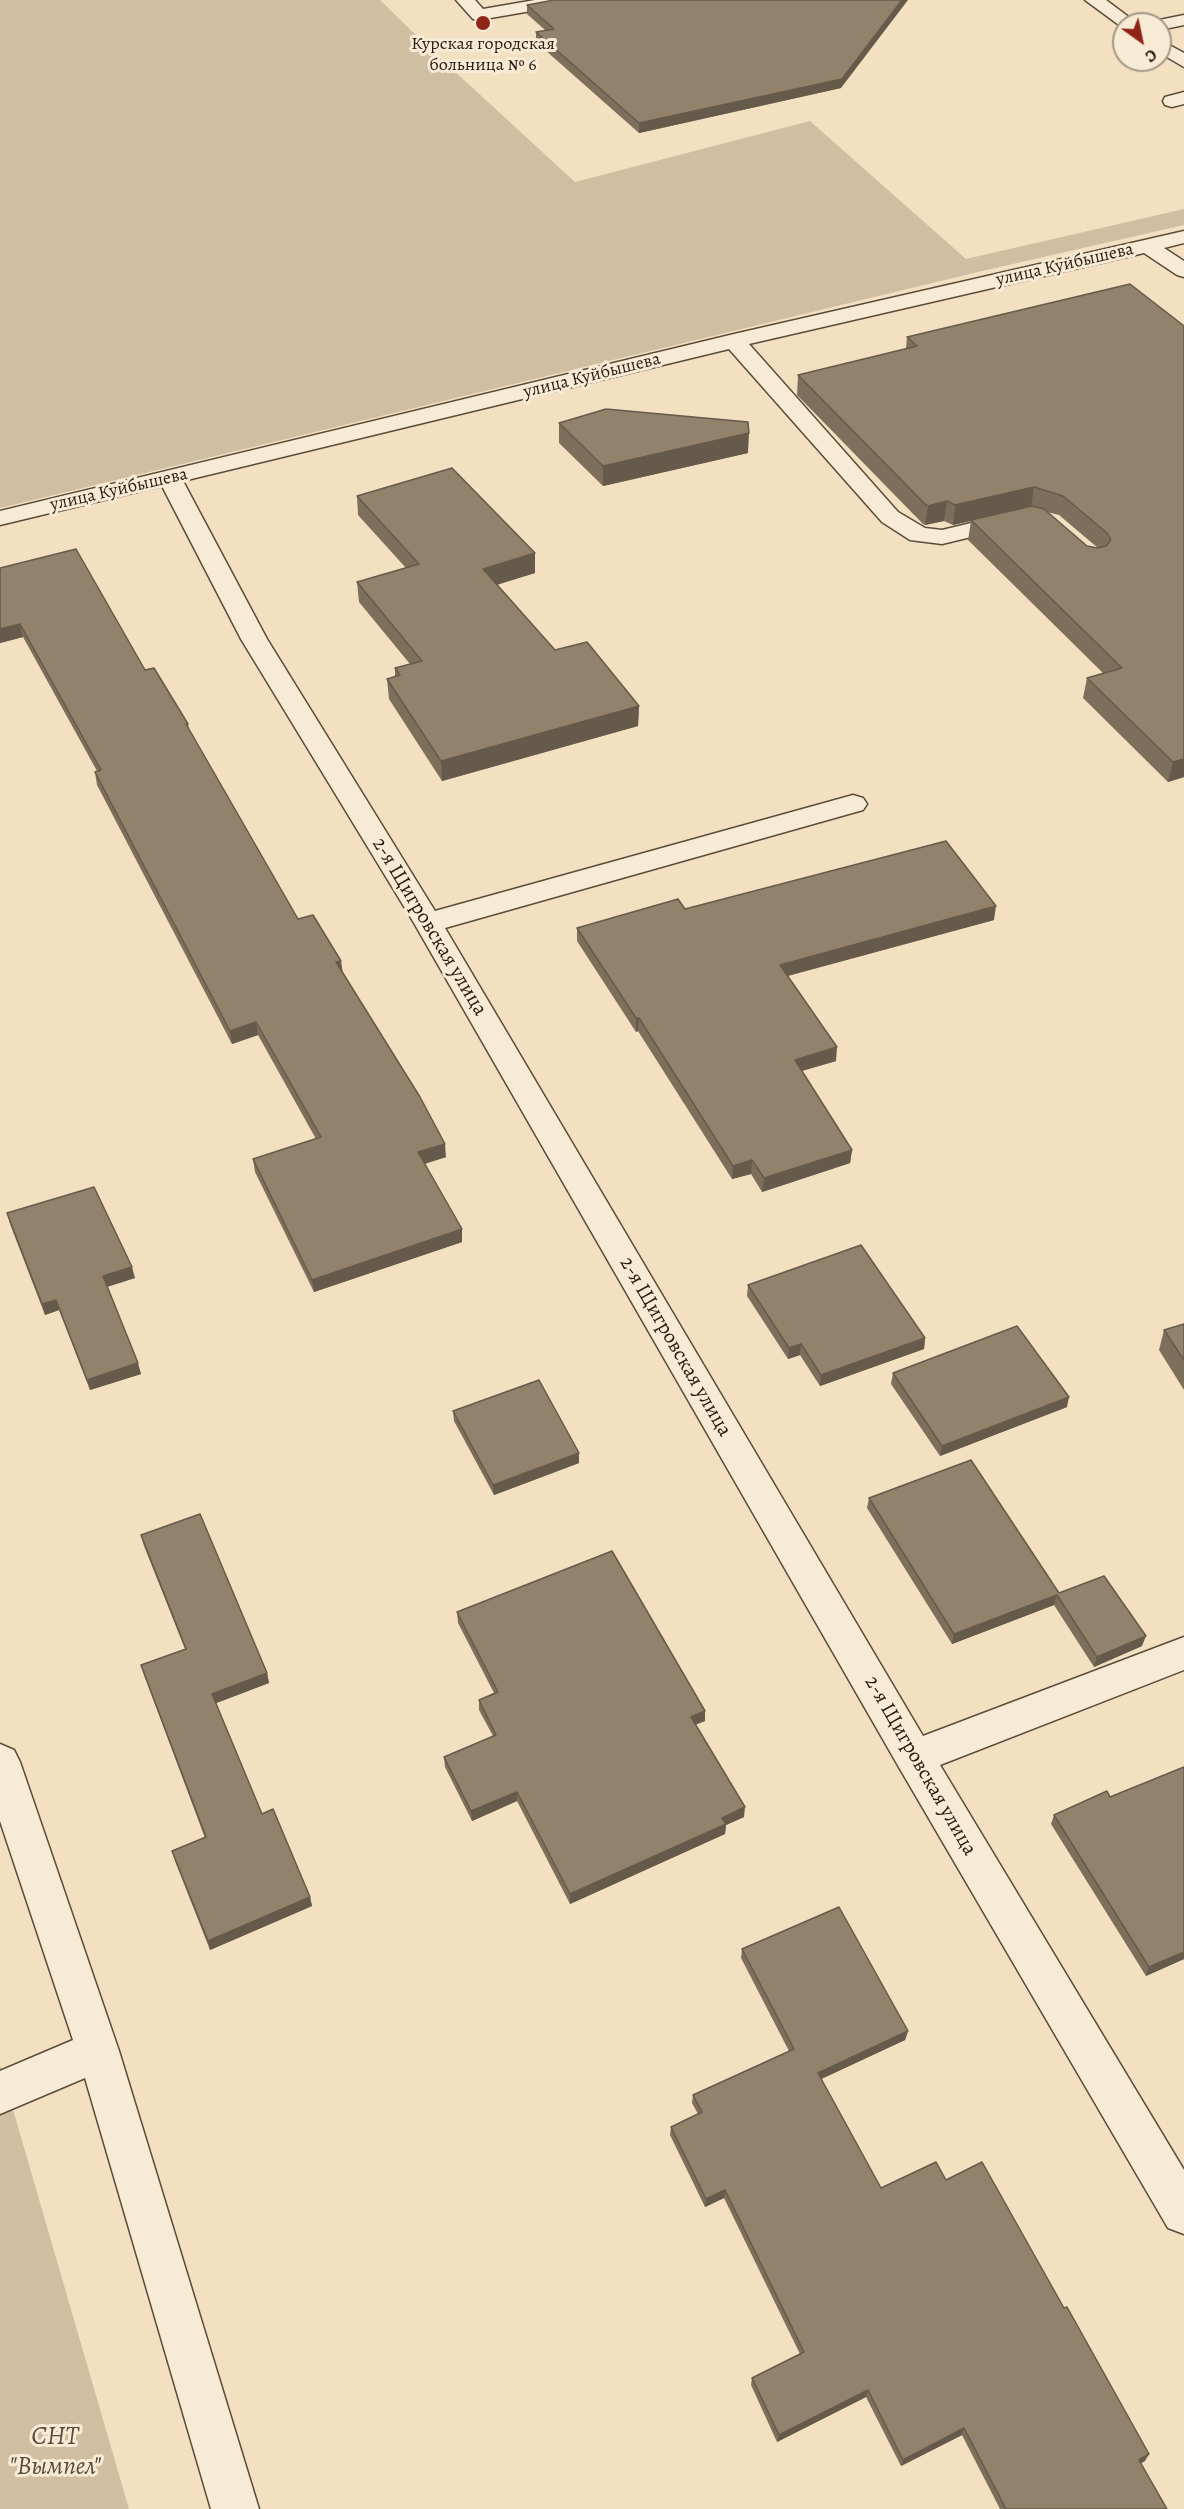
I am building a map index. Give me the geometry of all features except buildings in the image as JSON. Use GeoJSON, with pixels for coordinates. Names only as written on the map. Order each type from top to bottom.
{"type":"FeatureCollection","features":[{"type":"Feature","properties":{"kind":"street"},"geometry":{"type":"LineString","coordinates":[[465,0],[479,15],[566,0]]}},
{"type":"Feature","properties":{"kind":"street"},"geometry":{"type":"LineString","coordinates":[[1094,0],[1112,12]]}},
{"type":"Feature","properties":{"kind":"street","name":"улица Куйбышева"},"geometry":{"type":"LineString","coordinates":[[0,518],[170,479],[734,341],[1184,237]]}},
{"type":"Feature","properties":{"kind":"street"},"geometry":{"type":"LineString","coordinates":[[1148,246],[1184,271]]}},
{"type":"Feature","properties":{"kind":"street"},"geometry":{"type":"LineString","coordinates":[[734,341],[890,517],[918,535],[942,537],[1030,516],[1040,519]]}},
{"type":"Feature","properties":{"kind":"street","name":"2-я Щигровская улица"},"geometry":{"type":"LineString","coordinates":[[170,479],[254,639],[428,923],[914,1757],[1184,2212]]}},
{"type":"Feature","properties":{"kind":"street"},"geometry":{"type":"LineString","coordinates":[[428,923],[853,804]]}},
{"type":"Feature","properties":{"kind":"street"},"geometry":{"type":"LineString","coordinates":[[914,1757],[1184,1653]]}},
{"type":"Feature","properties":{"kind":"street"},"geometry":{"type":"LineString","coordinates":[[0,1762],[98,2051],[236,2509]]}},
{"type":"Feature","properties":{"kind":"street"},"geometry":{"type":"LineString","coordinates":[[0,2093],[98,2051]]}},
{"type":"Feature","properties":{"kind":"green space"},"geometry":{"type":"Polygon","coordinates":[[[0,0],[380,0],[575,182],[810,121],[966,259],[1184,209],[1184,225],[982,271],[0,508],[0,0]]]}},
{"type":"Feature","properties":{"kind":"green space","name":"СНТ \"Вымпел\""},"geometry":{"type":"Polygon","coordinates":[[[0,2065],[129,2509],[0,2509],[0,2065]]]}},
{"type":"Feature","properties":{"kind":"place","name":"Курская городская больница № 6"},"geometry":{"type":"Point","coordinates":[483,23]}}]}
